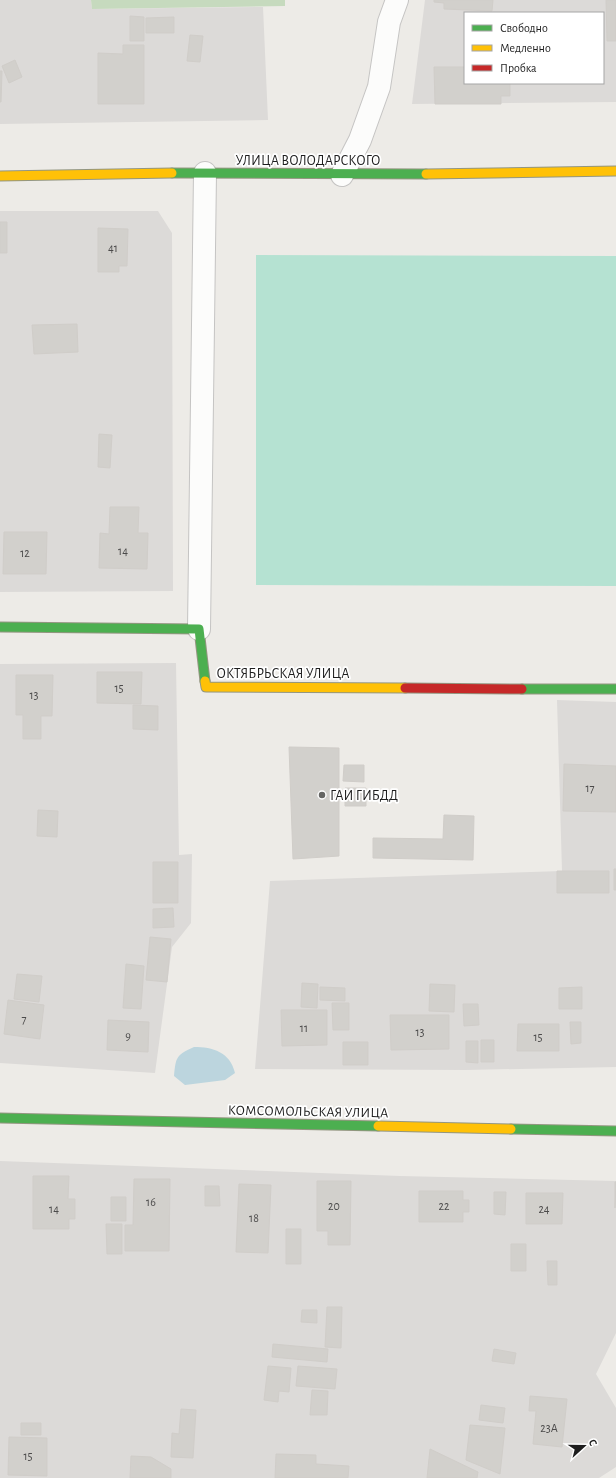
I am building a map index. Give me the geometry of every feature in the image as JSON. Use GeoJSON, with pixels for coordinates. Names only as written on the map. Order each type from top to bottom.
{"type":"FeatureCollection","features":[{"type":"Feature","properties":{"kind":"street"},"geometry":{"type":"LineString","coordinates":[[342,175],[360,140],[379,87],[389,22],[397,0]]}},
{"type":"Feature","properties":{"kind":"street","name":"УЛИЦА ВОЛОДАРСКОГО"},"geometry":{"type":"LineString","coordinates":[[0,176],[205,173],[342,175],[616,170]]}},
{"type":"Feature","properties":{"kind":"street"},"geometry":{"type":"LineString","coordinates":[[0,627],[199,629],[205,173]]}},
{"type":"Feature","properties":{"kind":"street","name":"ОКТЯБРЬСКАЯ УЛИЦА"},"geometry":{"type":"LineString","coordinates":[[199,629],[206,687],[616,689]]}},
{"type":"Feature","properties":{"kind":"street","name":"КОМСОМОЛЬСКАЯ УЛИЦА"},"geometry":{"type":"LineString","coordinates":[[0,1118],[616,1131]]}},
{"type":"Feature","properties":{"kind":"shaded area"},"geometry":{"type":"Polygon","coordinates":[[[0,0],[91,0],[92,9],[263,7],[268,120],[0,124],[0,0]]]}},
{"type":"Feature","properties":{"kind":"shaded area"},"geometry":{"type":"Polygon","coordinates":[[[425,0],[616,0],[616,102],[412,104],[425,0]]]}},
{"type":"Feature","properties":{"kind":"shaded area"},"geometry":{"type":"Polygon","coordinates":[[[0,211],[158,211],[172,233],[173,591],[0,592],[0,211]]]}},
{"type":"Feature","properties":{"kind":"shaded area"},"geometry":{"type":"Polygon","coordinates":[[[176,663],[179,855],[192,854],[191,923],[172,947],[155,1073],[0,1063],[0,664],[176,663]]]}},
{"type":"Feature","properties":{"kind":"shaded area"},"geometry":{"type":"Polygon","coordinates":[[[557,700],[616,702],[616,1067],[466,1070],[255,1069],[270,881],[562,871],[557,700]]]}},
{"type":"Feature","properties":{"kind":"shaded area"},"geometry":{"type":"Polygon","coordinates":[[[0,1161],[400,1176],[616,1181],[616,1333],[596,1374],[616,1408],[616,1467],[599,1478],[0,1478],[0,1161]]]}},
{"type":"Feature","properties":{"kind":"green space"},"geometry":{"type":"Polygon","coordinates":[[[91,0],[285,0],[285,6],[92,9],[91,0]]]}},
{"type":"Feature","properties":{"kind":"green space"},"geometry":{"type":"Polygon","coordinates":[[[256,255],[616,256],[616,586],[256,585],[256,255]]]}},
{"type":"Feature","properties":{"kind":"water"},"geometry":{"type":"Polygon","coordinates":[[[194,1047],[208,1048],[220,1052],[229,1060],[235,1073],[225,1080],[185,1085],[174,1076],[175,1065],[180,1055],[194,1047]]]}},
{"type":"Feature","properties":{"kind":"building"},"geometry":{"type":"Polygon","coordinates":[[[434,0],[493,0],[492,11],[444,9],[444,3],[434,2],[434,0]]]}},
{"type":"Feature","properties":{"kind":"building"},"geometry":{"type":"Polygon","coordinates":[[[606,0],[616,0],[616,41],[607,41],[606,0]]]}},
{"type":"Feature","properties":{"kind":"building"},"geometry":{"type":"Polygon","coordinates":[[[130,16],[144,17],[144,41],[130,41],[130,16]]]}},
{"type":"Feature","properties":{"kind":"building"},"geometry":{"type":"Polygon","coordinates":[[[174,17],[174,33],[146,33],[146,18],[174,17]]]}},
{"type":"Feature","properties":{"kind":"building"},"geometry":{"type":"Polygon","coordinates":[[[190,35],[203,36],[200,62],[187,61],[190,35]]]}},
{"type":"Feature","properties":{"kind":"building"},"geometry":{"type":"Polygon","coordinates":[[[123,45],[144,45],[144,104],[98,104],[98,53],[123,54],[123,45]]]}},
{"type":"Feature","properties":{"kind":"building"},"geometry":{"type":"Polygon","coordinates":[[[15,60],[22,77],[9,83],[2,66],[15,60]]]}},
{"type":"Feature","properties":{"kind":"building"},"geometry":{"type":"Polygon","coordinates":[[[434,67],[464,67],[464,84],[510,84],[510,96],[501,96],[501,104],[435,104],[434,67]]]}},
{"type":"Feature","properties":{"kind":"building"},"geometry":{"type":"Polygon","coordinates":[[[0,71],[2,71],[1,102],[0,102],[0,71]]]}},
{"type":"Feature","properties":{"kind":"building"},"geometry":{"type":"Polygon","coordinates":[[[0,222],[7,222],[7,253],[0,253],[0,222]]]}},
{"type":"Feature","properties":{"kind":"building"},"geometry":{"type":"Polygon","coordinates":[[[98,228],[128,229],[127,266],[119,266],[119,272],[98,272],[98,228]]]}},
{"type":"Feature","properties":{"kind":"building"},"geometry":{"type":"Polygon","coordinates":[[[77,324],[78,352],[34,354],[32,325],[77,324]]]}},
{"type":"Feature","properties":{"kind":"building"},"geometry":{"type":"Polygon","coordinates":[[[99,434],[112,435],[110,468],[98,467],[99,434]]]}},
{"type":"Feature","properties":{"kind":"building"},"geometry":{"type":"Polygon","coordinates":[[[110,507],[139,507],[138,533],[148,533],[147,569],[99,568],[100,533],[109,534],[110,507]]]}},
{"type":"Feature","properties":{"kind":"building"},"geometry":{"type":"Polygon","coordinates":[[[4,532],[47,532],[46,574],[3,574],[4,532]]]}},
{"type":"Feature","properties":{"kind":"building"},"geometry":{"type":"Polygon","coordinates":[[[97,672],[142,672],[141,704],[97,703],[97,672]]]}},
{"type":"Feature","properties":{"kind":"building"},"geometry":{"type":"Polygon","coordinates":[[[16,675],[53,675],[52,716],[41,716],[41,739],[23,739],[23,715],[16,715],[16,675]]]}},
{"type":"Feature","properties":{"kind":"building"},"geometry":{"type":"Polygon","coordinates":[[[133,705],[158,706],[158,730],[133,729],[133,705]]]}},
{"type":"Feature","properties":{"kind":"building"},"geometry":{"type":"Polygon","coordinates":[[[289,747],[339,748],[339,856],[293,859],[289,747]]]}},
{"type":"Feature","properties":{"kind":"building"},"geometry":{"type":"Polygon","coordinates":[[[564,764],[616,766],[616,812],[563,811],[564,764]]]}},
{"type":"Feature","properties":{"kind":"building"},"geometry":{"type":"Polygon","coordinates":[[[344,765],[364,765],[364,782],[343,781],[344,765]]]}},
{"type":"Feature","properties":{"kind":"building"},"geometry":{"type":"Polygon","coordinates":[[[345,788],[366,788],[366,806],[345,806],[345,788]]]}},
{"type":"Feature","properties":{"kind":"building"},"geometry":{"type":"Polygon","coordinates":[[[38,810],[58,811],[57,837],[37,836],[38,810]]]}},
{"type":"Feature","properties":{"kind":"building"},"geometry":{"type":"Polygon","coordinates":[[[444,815],[474,816],[473,860],[373,858],[373,838],[443,839],[444,815]]]}},
{"type":"Feature","properties":{"kind":"building"},"geometry":{"type":"Polygon","coordinates":[[[153,862],[178,862],[178,903],[153,903],[153,862]]]}},
{"type":"Feature","properties":{"kind":"building"},"geometry":{"type":"Polygon","coordinates":[[[614,869],[616,869],[616,890],[614,890],[614,869]]]}},
{"type":"Feature","properties":{"kind":"building"},"geometry":{"type":"Polygon","coordinates":[[[557,871],[609,871],[609,893],[557,893],[557,871]]]}},
{"type":"Feature","properties":{"kind":"building"},"geometry":{"type":"Polygon","coordinates":[[[173,908],[174,927],[153,928],[153,909],[173,908]]]}},
{"type":"Feature","properties":{"kind":"building"},"geometry":{"type":"Polygon","coordinates":[[[150,937],[171,939],[167,982],[146,980],[150,937]]]}},
{"type":"Feature","properties":{"kind":"building"},"geometry":{"type":"Polygon","coordinates":[[[126,964],[144,966],[141,1009],[123,1008],[126,964]]]}},
{"type":"Feature","properties":{"kind":"building"},"geometry":{"type":"Polygon","coordinates":[[[17,974],[42,976],[39,1002],[14,999],[17,974]]]}},
{"type":"Feature","properties":{"kind":"building"},"geometry":{"type":"Polygon","coordinates":[[[302,983],[318,984],[317,1008],[301,1007],[302,983]]]}},
{"type":"Feature","properties":{"kind":"building"},"geometry":{"type":"Polygon","coordinates":[[[430,984],[455,985],[454,1012],[429,1011],[430,984]]]}},
{"type":"Feature","properties":{"kind":"building"},"geometry":{"type":"Polygon","coordinates":[[[320,987],[345,988],[345,1001],[320,1000],[320,987]]]}},
{"type":"Feature","properties":{"kind":"building"},"geometry":{"type":"Polygon","coordinates":[[[582,987],[582,1009],[559,1009],[559,988],[582,987]]]}},
{"type":"Feature","properties":{"kind":"building"},"geometry":{"type":"Polygon","coordinates":[[[8,1000],[44,1005],[40,1039],[4,1034],[8,1000]]]}},
{"type":"Feature","properties":{"kind":"building"},"geometry":{"type":"Polygon","coordinates":[[[332,1003],[349,1003],[349,1030],[333,1030],[332,1003]]]}},
{"type":"Feature","properties":{"kind":"building"},"geometry":{"type":"Polygon","coordinates":[[[463,1004],[478,1004],[479,1025],[464,1026],[463,1004]]]}},
{"type":"Feature","properties":{"kind":"building"},"geometry":{"type":"Polygon","coordinates":[[[281,1010],[327,1010],[327,1045],[282,1046],[281,1010]]]}},
{"type":"Feature","properties":{"kind":"building"},"geometry":{"type":"Polygon","coordinates":[[[390,1015],[449,1015],[449,1049],[391,1050],[390,1015]]]}},
{"type":"Feature","properties":{"kind":"building"},"geometry":{"type":"Polygon","coordinates":[[[108,1020],[149,1022],[148,1052],[107,1050],[108,1020]]]}},
{"type":"Feature","properties":{"kind":"building"},"geometry":{"type":"Polygon","coordinates":[[[570,1022],[581,1022],[581,1043],[571,1044],[570,1022]]]}},
{"type":"Feature","properties":{"kind":"building"},"geometry":{"type":"Polygon","coordinates":[[[518,1024],[559,1024],[559,1051],[517,1051],[518,1024]]]}},
{"type":"Feature","properties":{"kind":"building"},"geometry":{"type":"Polygon","coordinates":[[[481,1040],[494,1040],[494,1062],[481,1062],[481,1040]]]}},
{"type":"Feature","properties":{"kind":"building"},"geometry":{"type":"Polygon","coordinates":[[[466,1041],[478,1041],[478,1063],[466,1062],[466,1041]]]}},
{"type":"Feature","properties":{"kind":"building"},"geometry":{"type":"Polygon","coordinates":[[[343,1042],[368,1042],[368,1065],[343,1065],[343,1042]]]}},
{"type":"Feature","properties":{"kind":"building"},"geometry":{"type":"Polygon","coordinates":[[[33,1176],[69,1176],[68,1199],[75,1199],[75,1219],[69,1219],[69,1229],[33,1229],[33,1176]]]}},
{"type":"Feature","properties":{"kind":"building"},"geometry":{"type":"Polygon","coordinates":[[[134,1179],[170,1179],[169,1251],[125,1251],[125,1225],[133,1225],[134,1179]]]}},
{"type":"Feature","properties":{"kind":"building"},"geometry":{"type":"Polygon","coordinates":[[[317,1181],[351,1181],[350,1245],[328,1245],[328,1231],[317,1231],[317,1181]]]}},
{"type":"Feature","properties":{"kind":"building"},"geometry":{"type":"Polygon","coordinates":[[[615,1182],[616,1182],[615,1208],[615,1182]]]}},
{"type":"Feature","properties":{"kind":"building"},"geometry":{"type":"Polygon","coordinates":[[[239,1184],[271,1185],[268,1253],[236,1252],[239,1184]]]}},
{"type":"Feature","properties":{"kind":"building"},"geometry":{"type":"Polygon","coordinates":[[[205,1186],[219,1186],[220,1206],[205,1206],[205,1186]]]}},
{"type":"Feature","properties":{"kind":"building"},"geometry":{"type":"Polygon","coordinates":[[[419,1191],[463,1191],[463,1200],[469,1200],[469,1212],[463,1212],[463,1222],[419,1222],[419,1191]]]}},
{"type":"Feature","properties":{"kind":"building"},"geometry":{"type":"Polygon","coordinates":[[[494,1192],[506,1192],[505,1215],[494,1214],[494,1192]]]}},
{"type":"Feature","properties":{"kind":"building"},"geometry":{"type":"Polygon","coordinates":[[[526,1193],[563,1193],[562,1224],[526,1224],[526,1193]]]}},
{"type":"Feature","properties":{"kind":"building"},"geometry":{"type":"Polygon","coordinates":[[[111,1197],[126,1197],[126,1221],[111,1221],[111,1197]]]}},
{"type":"Feature","properties":{"kind":"building"},"geometry":{"type":"Polygon","coordinates":[[[106,1224],[122,1224],[122,1254],[107,1254],[106,1224]]]}},
{"type":"Feature","properties":{"kind":"building"},"geometry":{"type":"Polygon","coordinates":[[[286,1229],[301,1229],[301,1264],[286,1264],[286,1229]]]}},
{"type":"Feature","properties":{"kind":"building"},"geometry":{"type":"Polygon","coordinates":[[[511,1244],[526,1244],[526,1271],[511,1271],[511,1244]]]}},
{"type":"Feature","properties":{"kind":"building"},"geometry":{"type":"Polygon","coordinates":[[[547,1261],[557,1261],[557,1285],[548,1285],[547,1261]]]}},
{"type":"Feature","properties":{"kind":"building"},"geometry":{"type":"Polygon","coordinates":[[[327,1307],[342,1307],[341,1348],[325,1347],[327,1307]]]}},
{"type":"Feature","properties":{"kind":"building"},"geometry":{"type":"Polygon","coordinates":[[[302,1310],[317,1310],[317,1323],[301,1322],[302,1310]]]}},
{"type":"Feature","properties":{"kind":"building"},"geometry":{"type":"Polygon","coordinates":[[[273,1344],[328,1349],[327,1362],[272,1357],[273,1344]]]}},
{"type":"Feature","properties":{"kind":"building"},"geometry":{"type":"Polygon","coordinates":[[[494,1349],[516,1353],[514,1364],[492,1361],[494,1349]]]}},
{"type":"Feature","properties":{"kind":"building"},"geometry":{"type":"Polygon","coordinates":[[[268,1366],[291,1368],[289,1392],[279,1391],[278,1402],[264,1400],[268,1366]]]}},
{"type":"Feature","properties":{"kind":"building"},"geometry":{"type":"Polygon","coordinates":[[[298,1366],[337,1369],[335,1389],[296,1386],[298,1366]]]}},
{"type":"Feature","properties":{"kind":"building"},"geometry":{"type":"Polygon","coordinates":[[[312,1390],[328,1391],[327,1415],[310,1415],[312,1390]]]}},
{"type":"Feature","properties":{"kind":"building"},"geometry":{"type":"Polygon","coordinates":[[[530,1396],[567,1399],[562,1447],[533,1444],[536,1411],[529,1411],[530,1396]]]}},
{"type":"Feature","properties":{"kind":"building"},"geometry":{"type":"Polygon","coordinates":[[[481,1405],[505,1408],[503,1423],[479,1420],[481,1405]]]}},
{"type":"Feature","properties":{"kind":"building"},"geometry":{"type":"Polygon","coordinates":[[[181,1409],[196,1410],[193,1458],[171,1457],[172,1433],[179,1434],[181,1409]]]}},
{"type":"Feature","properties":{"kind":"building"},"geometry":{"type":"Polygon","coordinates":[[[21,1423],[41,1423],[41,1435],[21,1435],[21,1423]]]}},
{"type":"Feature","properties":{"kind":"building"},"geometry":{"type":"Polygon","coordinates":[[[470,1425],[505,1428],[500,1474],[466,1460],[470,1425]]]}},
{"type":"Feature","properties":{"kind":"building"},"geometry":{"type":"Polygon","coordinates":[[[9,1437],[47,1438],[47,1476],[8,1475],[9,1437]]]}},
{"type":"Feature","properties":{"kind":"building"},"geometry":{"type":"Polygon","coordinates":[[[430,1449],[478,1472],[477,1478],[427,1478],[430,1449]]]}},
{"type":"Feature","properties":{"kind":"building"},"geometry":{"type":"Polygon","coordinates":[[[276,1454],[316,1455],[316,1464],[349,1466],[348,1478],[275,1478],[276,1454]]]}},
{"type":"Feature","properties":{"kind":"building"},"geometry":{"type":"Polygon","coordinates":[[[131,1456],[151,1457],[171,1469],[171,1478],[130,1478],[131,1456]]]}},
{"type":"Feature","properties":{"kind":"traffic: fast"},"geometry":{"type":"LineString","coordinates":[[172,173],[426,174]]}},
{"type":"Feature","properties":{"kind":"traffic: fast"},"geometry":{"type":"LineString","coordinates":[[0,627],[199,629],[205,681]]}},
{"type":"Feature","properties":{"kind":"traffic: fast"},"geometry":{"type":"LineString","coordinates":[[522,689],[616,689]]}},
{"type":"Feature","properties":{"kind":"traffic: fast"},"geometry":{"type":"LineString","coordinates":[[0,1118],[378,1126]]}},
{"type":"Feature","properties":{"kind":"traffic: fast"},"geometry":{"type":"LineString","coordinates":[[511,1129],[616,1131]]}},
{"type":"Feature","properties":{"kind":"traffic: slow"},"geometry":{"type":"LineString","coordinates":[[426,174],[616,171]]}},
{"type":"Feature","properties":{"kind":"traffic: slow"},"geometry":{"type":"LineString","coordinates":[[0,176],[172,173]]}},
{"type":"Feature","properties":{"kind":"traffic: slow"},"geometry":{"type":"LineString","coordinates":[[205,681],[206,687],[405,688]]}},
{"type":"Feature","properties":{"kind":"traffic: slow"},"geometry":{"type":"LineString","coordinates":[[378,1126],[511,1129]]}},
{"type":"Feature","properties":{"kind":"traffic: jam"},"geometry":{"type":"LineString","coordinates":[[405,688],[522,689]]}},
{"type":"Feature","properties":{"kind":"place","name":"ГАИ ГИБДД"},"geometry":{"type":"Point","coordinates":[322,795]}}]}
